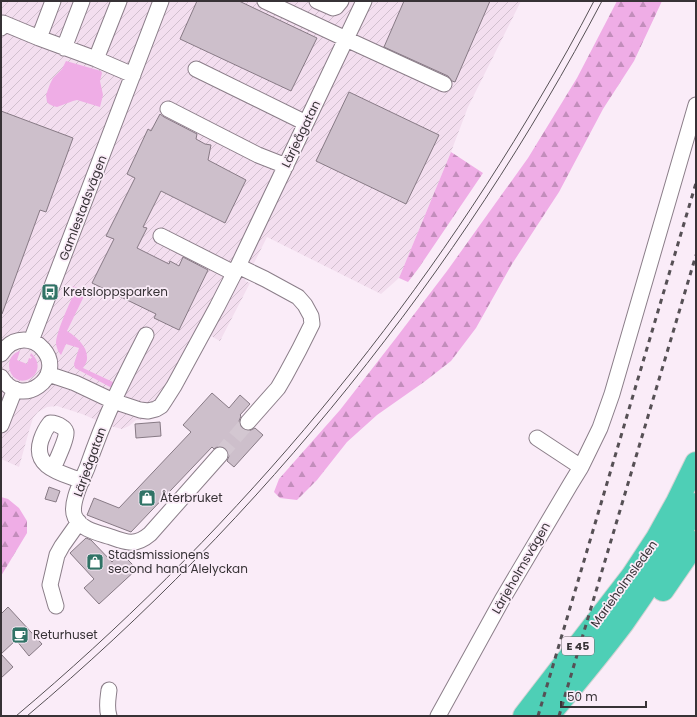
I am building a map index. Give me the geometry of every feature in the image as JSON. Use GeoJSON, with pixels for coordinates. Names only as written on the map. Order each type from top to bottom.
{"type":"FeatureCollection","features":[{"type":"Feature","properties":{"kind":"highway","name":"Marieholmsleden"},"geometry":{"type":"LineString","coordinates":[[524,716],[632,576],[657,538],[696,463]]}},
{"type":"Feature","properties":{"kind":"highway","name":"Marieholmsleden"},"geometry":{"type":"LineString","coordinates":[[548,716],[622,624],[660,569],[682,532],[696,504]]}},
{"type":"Feature","properties":{"kind":"highway"},"geometry":{"type":"LineString","coordinates":[[548,716],[612,660],[696,542]]}},
{"type":"Feature","properties":{"kind":"street"},"geometry":{"type":"LineString","coordinates":[[39,38],[53,1]]}},
{"type":"Feature","properties":{"kind":"street"},"geometry":{"type":"LineString","coordinates":[[64,48],[82,1]]}},
{"type":"Feature","properties":{"kind":"street"},"geometry":{"type":"LineString","coordinates":[[96,59],[119,1]]}},
{"type":"Feature","properties":{"kind":"street","name":"Gamlestadsvägen"},"geometry":{"type":"LineString","coordinates":[[31,341],[134,75],[161,1]]}},
{"type":"Feature","properties":{"kind":"street"},"geometry":{"type":"LineString","coordinates":[[265,1],[444,84]]}},
{"type":"Feature","properties":{"kind":"street"},"geometry":{"type":"LineString","coordinates":[[317,1],[334,8],[342,1]]}},
{"type":"Feature","properties":{"kind":"street","name":"Lärjeågatan"},"geometry":{"type":"LineString","coordinates":[[48,374],[75,383],[114,401],[140,410],[148,411],[161,406],[174,386],[236,270],[364,1]]}},
{"type":"Feature","properties":{"kind":"street"},"geometry":{"type":"LineString","coordinates":[[2,24],[96,59],[134,75]]}},
{"type":"Feature","properties":{"kind":"street"},"geometry":{"type":"LineString","coordinates":[[196,69],[306,123]]}},
{"type":"Feature","properties":{"kind":"street","name":"Lärjeholmsvägen"},"geometry":{"type":"LineString","coordinates":[[438,716],[502,600],[582,467],[600,428],[612,394],[696,105]]}},
{"type":"Feature","properties":{"kind":"street"},"geometry":{"type":"LineString","coordinates":[[168,109],[258,155],[286,166]]}},
{"type":"Feature","properties":{"kind":"street"},"geometry":{"type":"LineString","coordinates":[[161,236],[236,270],[265,279],[298,297],[305,305],[311,316],[312,324],[285,376],[274,393],[248,422]]}},
{"type":"Feature","properties":{"kind":"street"},"geometry":{"type":"LineString","coordinates":[[114,401],[146,335]]}},
{"type":"Feature","properties":{"kind":"street"},"geometry":{"type":"LineString","coordinates":[[1,354],[7,347],[15,342],[25,340],[31,341],[40,346],[46,353],[49,362],[48,374],[43,383],[35,389],[25,391],[14,389],[6,384],[1,377]]}},
{"type":"Feature","properties":{"kind":"street"},"geometry":{"type":"LineString","coordinates":[[1,425],[14,389]]}},
{"type":"Feature","properties":{"kind":"street","name":"Lärjeågatan"},"geometry":{"type":"LineString","coordinates":[[79,522],[74,516],[73,510],[76,496],[114,401]]}},
{"type":"Feature","properties":{"kind":"street"},"geometry":{"type":"LineString","coordinates":[[537,438],[582,467]]}},
{"type":"Feature","properties":{"kind":"street"},"geometry":{"type":"LineString","coordinates":[[56,606],[50,585],[58,555],[62,546],[79,522],[89,530],[120,541],[133,542],[144,539],[220,455]]}},
{"type":"Feature","properties":{"kind":"street"},"geometry":{"type":"LineString","coordinates":[[53,469],[82,481]]}},
{"type":"Feature","properties":{"kind":"street"},"geometry":{"type":"LineString","coordinates":[[109,690],[109,716]]}},
{"type":"Feature","properties":{"kind":"shaded area"},"geometry":{"type":"Polygon","coordinates":[[[1,1],[521,1],[468,107],[399,278],[381,294],[267,237],[245,281],[250,283],[220,341],[209,335],[169,409],[153,419],[136,420],[129,426],[122,429],[57,406],[47,407],[38,412],[33,418],[19,467],[1,459],[1,1]]]}},
{"type":"Feature","properties":{"kind":"green space"},"geometry":{"type":"Polygon","coordinates":[[[617,1],[662,1],[634,61],[603,109],[559,192],[512,264],[476,328],[451,361],[377,415],[347,442],[317,480],[297,500],[280,498],[274,492],[279,479],[340,410],[396,338],[447,271],[528,158],[577,78],[617,1]]]}},
{"type":"Feature","properties":{"kind":"green space"},"geometry":{"type":"Polygon","coordinates":[[[66,61],[101,71],[100,81],[103,95],[100,107],[77,100],[57,107],[47,102],[46,95],[50,84],[53,78],[62,69],[66,61]]]}},
{"type":"Feature","properties":{"kind":"green space"},"geometry":{"type":"Polygon","coordinates":[[[451,152],[483,173],[408,282],[399,278],[451,152]]]}},
{"type":"Feature","properties":{"kind":"green space"},"geometry":{"type":"Polygon","coordinates":[[[73,286],[86,292],[67,331],[78,339],[86,350],[87,360],[83,368],[115,383],[111,387],[75,368],[74,364],[79,348],[66,344],[61,355],[59,353],[56,344],[58,333],[74,293],[72,291],[73,286]]]}},
{"type":"Feature","properties":{"kind":"green space"},"geometry":{"type":"Polygon","coordinates":[[[20,351],[17,360],[27,364],[29,358],[31,359],[32,357],[30,356],[31,353],[36,359],[38,365],[37,371],[34,375],[29,379],[22,381],[13,376],[9,365],[10,359],[14,354],[20,351]]]}},
{"type":"Feature","properties":{"kind":"green space"},"geometry":{"type":"Polygon","coordinates":[[[1,497],[8,499],[19,508],[27,521],[27,533],[1,576],[1,497]]]}},
{"type":"Feature","properties":{"kind":"building"},"geometry":{"type":"Polygon","coordinates":[[[197,1],[239,1],[317,38],[291,91],[180,39],[197,1]]]}},
{"type":"Feature","properties":{"kind":"building"},"geometry":{"type":"Polygon","coordinates":[[[404,1],[490,1],[455,82],[448,76],[384,47],[404,1]]]}},
{"type":"Feature","properties":{"kind":"building"},"geometry":{"type":"Polygon","coordinates":[[[349,92],[439,135],[406,204],[316,161],[349,92]]]}},
{"type":"Feature","properties":{"kind":"building"},"geometry":{"type":"Polygon","coordinates":[[[1,111],[73,138],[46,212],[40,210],[2,314],[1,313],[1,111]]]}},
{"type":"Feature","properties":{"kind":"building"},"geometry":{"type":"Polygon","coordinates":[[[160,114],[197,134],[196,139],[205,144],[211,145],[208,160],[246,180],[225,223],[161,191],[143,227],[147,228],[137,248],[169,264],[170,261],[179,266],[183,257],[208,270],[179,330],[154,318],[156,314],[92,283],[114,239],[106,236],[135,178],[127,174],[148,129],[151,131],[160,114]]]}},
{"type":"Feature","properties":{"kind":"building"},"geometry":{"type":"Polygon","coordinates":[[[212,393],[229,408],[240,395],[250,404],[240,415],[239,421],[242,429],[247,431],[255,428],[263,435],[234,467],[227,461],[229,456],[226,449],[221,446],[214,449],[212,447],[131,532],[87,515],[94,498],[119,508],[191,432],[183,425],[212,393]]]}},
{"type":"Feature","properties":{"kind":"building"},"geometry":{"type":"Polygon","coordinates":[[[160,422],[161,436],[136,438],[135,424],[160,422]]]}},
{"type":"Feature","properties":{"kind":"building"},"geometry":{"type":"Polygon","coordinates":[[[49,487],[60,491],[56,502],[45,499],[49,487]]]}},
{"type":"Feature","properties":{"kind":"building"},"geometry":{"type":"Polygon","coordinates":[[[86,538],[91,540],[112,562],[121,553],[137,569],[99,604],[84,588],[94,579],[70,553],[86,538]]]}},
{"type":"Feature","properties":{"kind":"building"},"geometry":{"type":"Polygon","coordinates":[[[8,607],[42,644],[29,656],[16,640],[1,654],[1,614],[8,607]]]}},
{"type":"Feature","properties":{"kind":"building"},"geometry":{"type":"Polygon","coordinates":[[[1,654],[13,667],[1,678],[1,654]]]}},
{"type":"Feature","properties":{"kind":"tunnel"},"geometry":{"type":"LineString","coordinates":[[220,455],[248,422]]}},
{"type":"Feature","properties":{"kind":"tram line"},"geometry":{"type":"LineString","coordinates":[[16,716],[93,649],[166,579],[237,506],[304,430],[368,351],[429,269],[486,185],[547,86],[594,1]]}},
{"type":"Feature","properties":{"kind":"tram line"},"geometry":{"type":"LineString","coordinates":[[27,716],[113,640],[196,559],[274,474],[349,386],[419,295],[485,200],[546,102],[602,1]]}},
{"type":"Feature","properties":{"kind":"railway"},"geometry":{"type":"LineString","coordinates":[[538,716],[696,183]]}},
{"type":"Feature","properties":{"kind":"railway"},"geometry":{"type":"LineString","coordinates":[[559,716],[696,255]]}},
{"type":"Feature","properties":{"kind":"place","name":"Kretsloppsparken"},"geometry":{"type":"Point","coordinates":[50,292]}},
{"type":"Feature","properties":{"kind":"place","name":"Återbruket"},"geometry":{"type":"Point","coordinates":[147,498]}},
{"type":"Feature","properties":{"kind":"place","name":"Stadsmissionens second hand Alelyckan"},"geometry":{"type":"Point","coordinates":[95,562]}},
{"type":"Feature","properties":{"kind":"place","name":"Returhuset"},"geometry":{"type":"Point","coordinates":[20,635]}}]}
